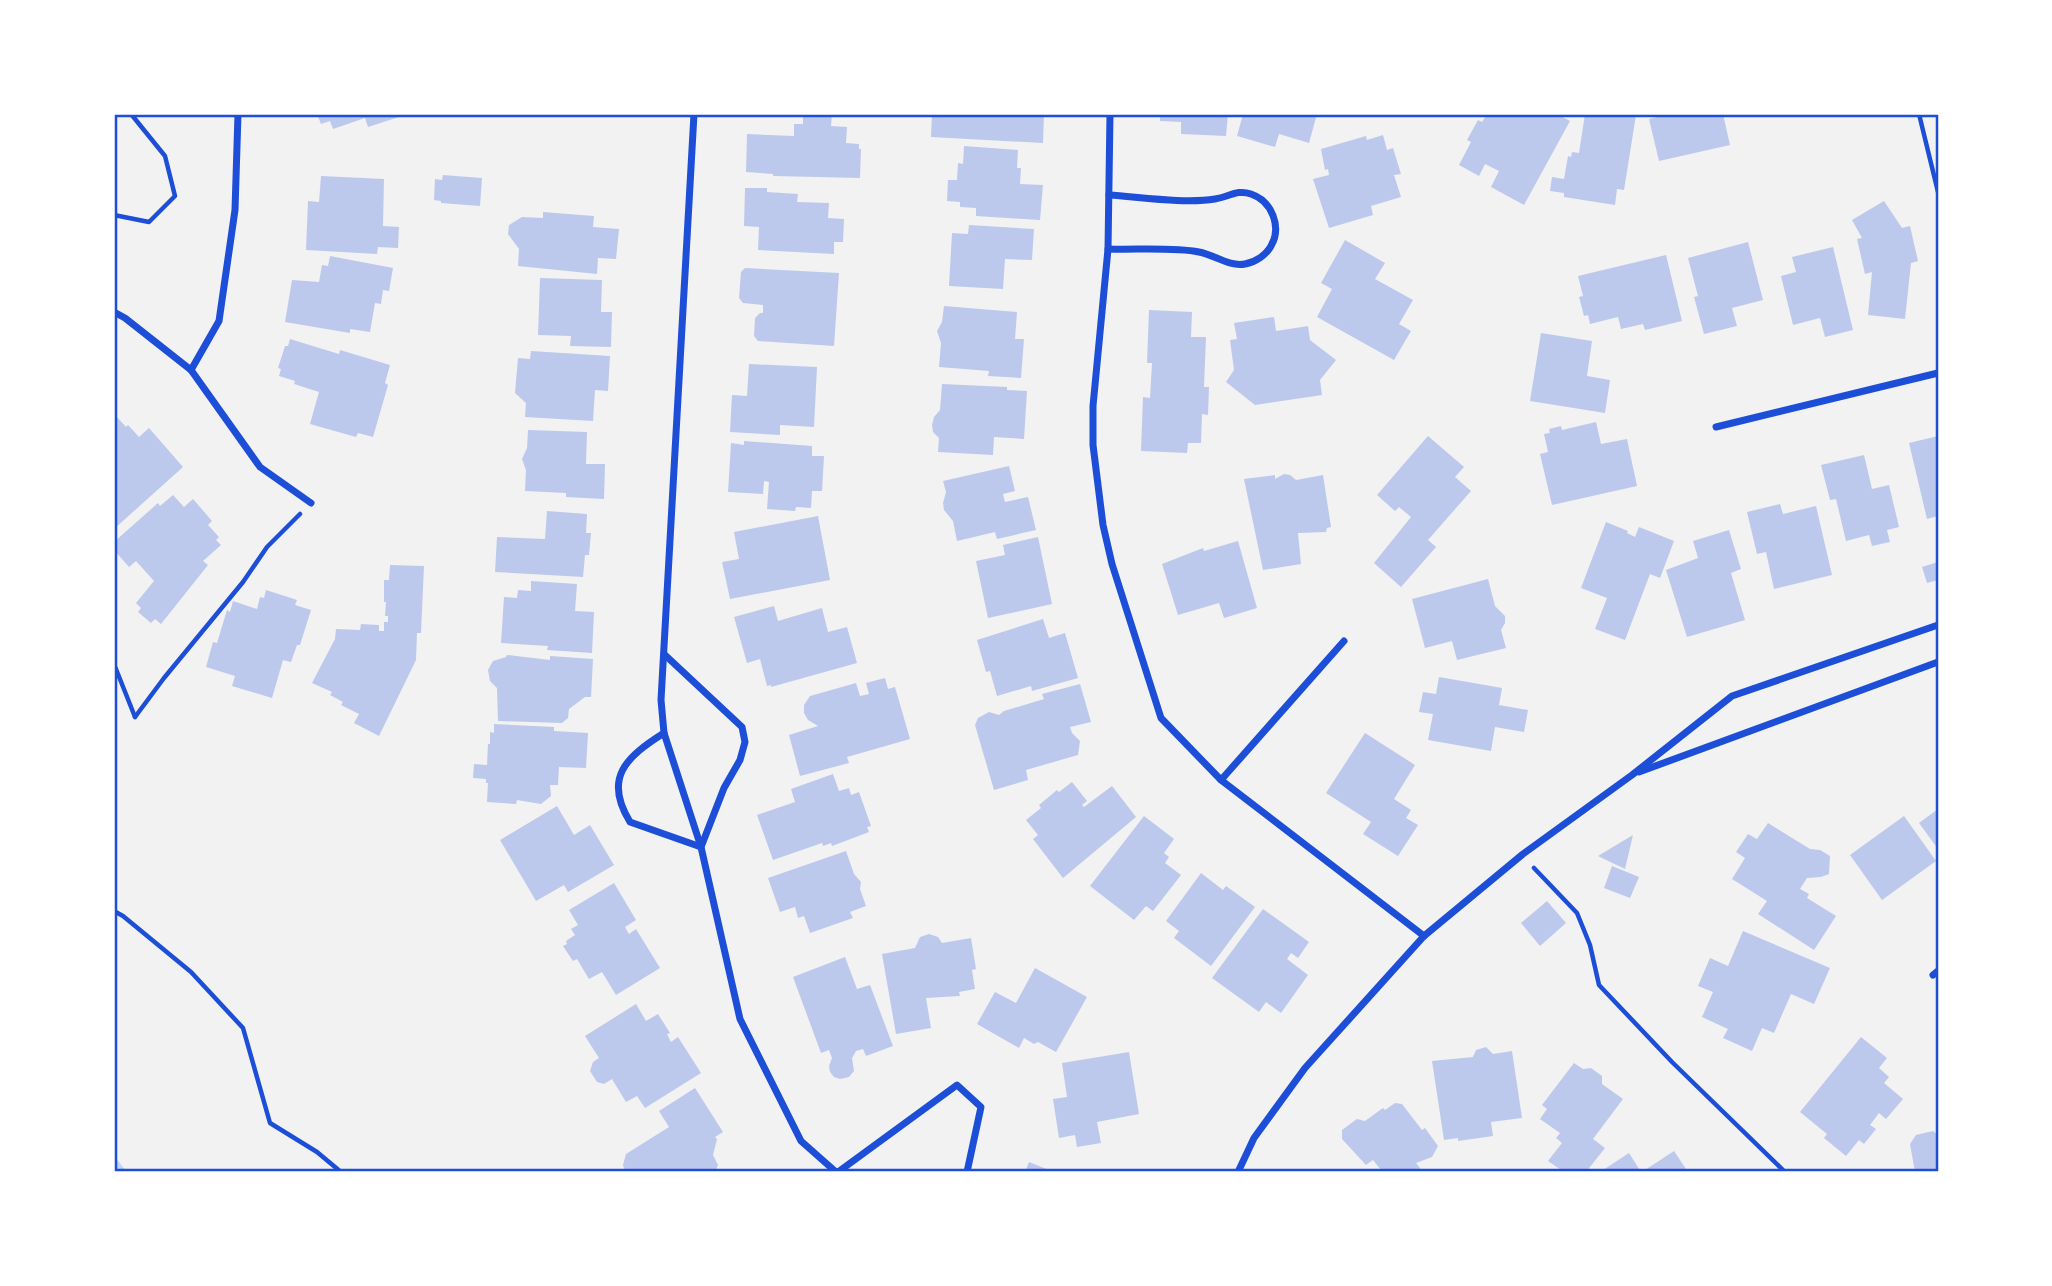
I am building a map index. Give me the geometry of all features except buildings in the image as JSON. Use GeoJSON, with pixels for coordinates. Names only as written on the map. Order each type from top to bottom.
{"type":"FeatureCollection","features":[{"type":"Feature","properties":{"kind":"street"},"geometry":{"type":"LineString","coordinates":[[191,370],[219,321],[235,209],[238,114]]}},
{"type":"Feature","properties":{"kind":"street"},"geometry":{"type":"LineString","coordinates":[[694,114],[661,700],[664,733],[701,847],[740,1019],[801,1141],[837,1172],[957,1085],[981,1107],[967,1172]]}},
{"type":"Feature","properties":{"kind":"street"},"geometry":{"type":"LineString","coordinates":[[1110,114],[1108,249],[1093,406],[1097,485],[1112,564],[1161,718],[1220,779],[1424,936]]}},
{"type":"Feature","properties":{"kind":"street"},"geometry":{"type":"LineString","coordinates":[[1108,249],[1198,252],[1231,264],[1243,264],[1254,261],[1271,246],[1276,223],[1272,211],[1264,201],[1241,192],[1218,199],[1196,200],[1109,195]]}},
{"type":"Feature","properties":{"kind":"street"},"geometry":{"type":"LineString","coordinates":[[114,312],[191,370],[260,467],[311,503]]}},
{"type":"Feature","properties":{"kind":"street"},"geometry":{"type":"LineString","coordinates":[[1716,427],[1938,373]]}},
{"type":"Feature","properties":{"kind":"street"},"geometry":{"type":"LineString","coordinates":[[1238,1172],[1254,1138],[1305,1068],[1424,936],[1523,854],[1632,775],[1732,696],[1938,625]]}},
{"type":"Feature","properties":{"kind":"street"},"geometry":{"type":"LineString","coordinates":[[1220,779],[1344,641]]}},
{"type":"Feature","properties":{"kind":"street"},"geometry":{"type":"LineString","coordinates":[[665,655],[742,727],[745,742],[740,760],[724,788],[701,847]]}},
{"type":"Feature","properties":{"kind":"street"},"geometry":{"type":"LineString","coordinates":[[1632,775],[1938,662]]}},
{"type":"Feature","properties":{"kind":"street"},"geometry":{"type":"LineString","coordinates":[[664,733],[641,747],[626,765],[618,780],[619,800],[630,822],[701,847]]}},
{"type":"Feature","properties":{"kind":"path"},"geometry":{"type":"LineString","coordinates":[[114,215],[149,222],[175,196],[165,156],[131,114]]}},
{"type":"Feature","properties":{"kind":"path"},"geometry":{"type":"LineString","coordinates":[[1919,114],[1938,193]]}},
{"type":"Feature","properties":{"kind":"path"},"geometry":{"type":"LineString","coordinates":[[114,664],[135,717],[243,582],[267,547],[311,503]]}},
{"type":"Feature","properties":{"kind":"path"},"geometry":{"type":"LineString","coordinates":[[1523,854],[1541,878],[1577,913],[1590,944],[1599,985],[1672,1062],[1785,1172]]}},
{"type":"Feature","properties":{"kind":"path"},"geometry":{"type":"LineString","coordinates":[[114,911],[191,972],[243,1028],[270,1123],[317,1152],[341,1172]]}},
{"type":"Feature","properties":{"kind":"waterway"},"geometry":{"type":"LineString","coordinates":[[114,1163],[121,1172]]}}]}
